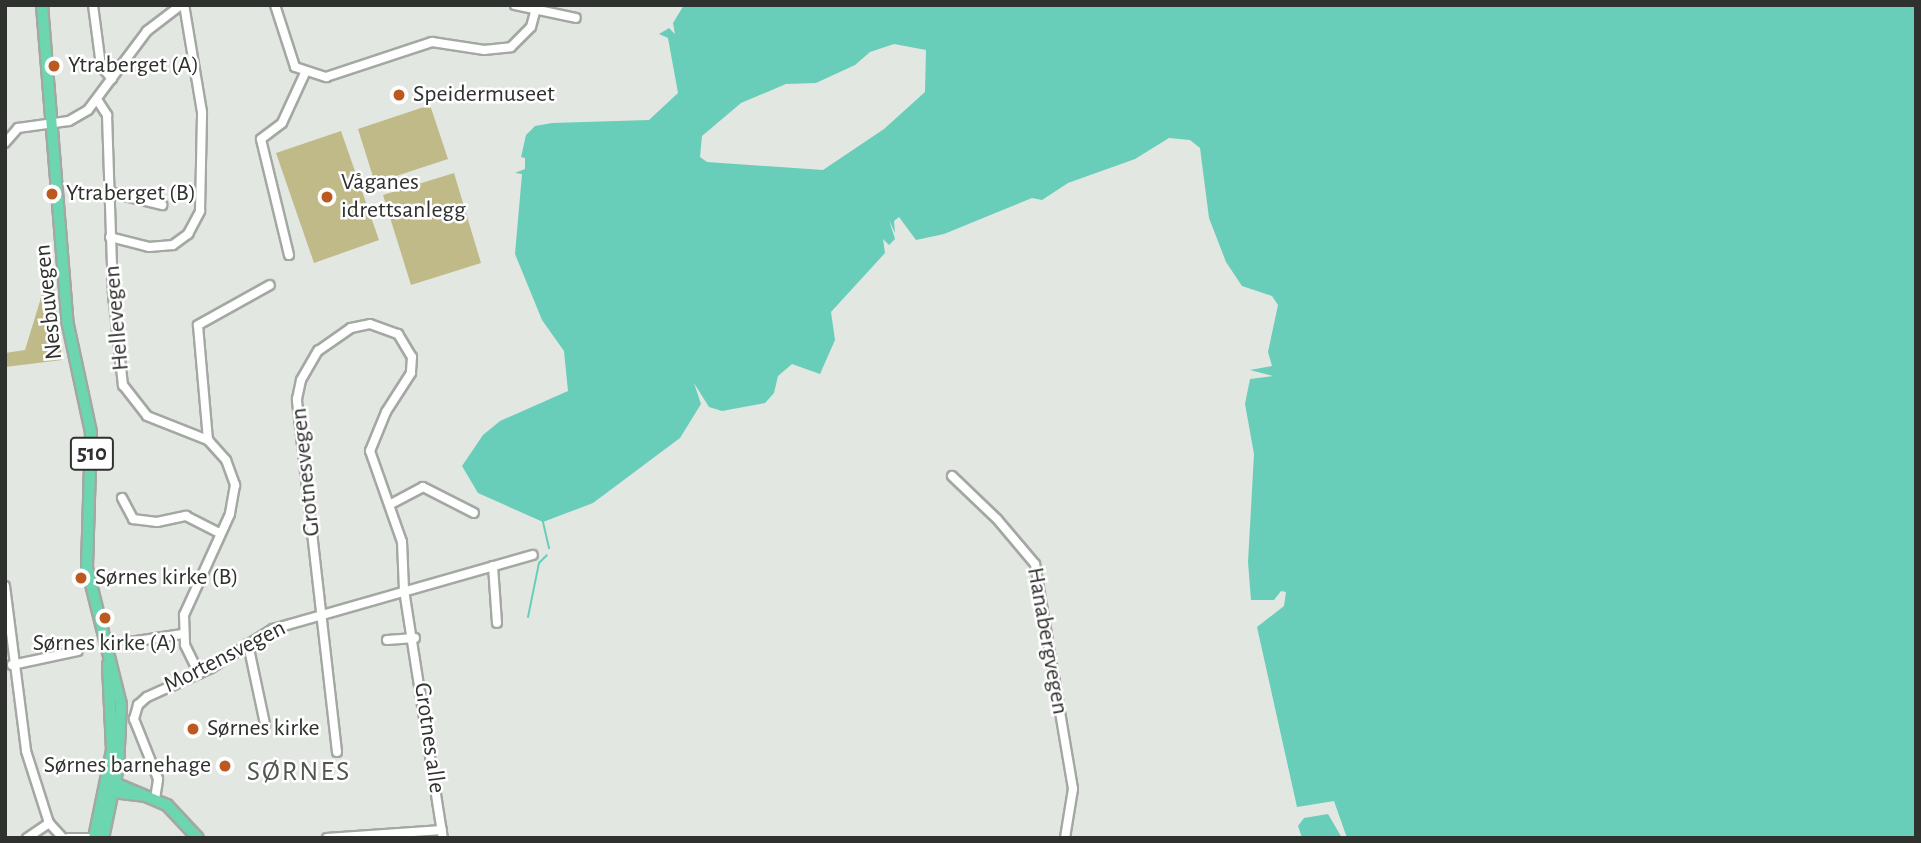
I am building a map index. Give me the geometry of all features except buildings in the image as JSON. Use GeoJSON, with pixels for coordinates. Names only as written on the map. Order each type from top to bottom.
{"type":"FeatureCollection","features":[{"type":"Feature","properties":{"kind":"main road","name":"Nesbuvegen"},"geometry":{"type":"LineString","coordinates":[[41,5],[68,325],[91,432],[87,568],[103,633],[113,707],[112,785],[97,837]]}},
{"type":"Feature","properties":{"kind":"main road"},"geometry":{"type":"LineString","coordinates":[[112,785],[151,797],[173,810],[198,838]]}},
{"type":"Feature","properties":{"kind":"street"},"geometry":{"type":"LineString","coordinates":[[93,5],[101,66],[112,79]]}},
{"type":"Feature","properties":{"kind":"street"},"geometry":{"type":"LineString","coordinates":[[5,143],[18,128],[53,124],[80,116],[98,101],[148,31],[183,5],[202,111],[200,211],[188,234],[173,245],[149,247],[110,237]]}},
{"type":"Feature","properties":{"kind":"street"},"geometry":{"type":"LineString","coordinates":[[275,5],[289,58],[305,73],[326,77],[354,71],[432,42],[484,50],[511,47],[531,27],[536,12]]}},
{"type":"Feature","properties":{"kind":"street"},"geometry":{"type":"LineString","coordinates":[[515,5],[536,12],[576,19]]}},
{"type":"Feature","properties":{"kind":"street"},"geometry":{"type":"LineString","coordinates":[[289,255],[261,139],[282,123],[305,73]]}},
{"type":"Feature","properties":{"kind":"street","name":"Hellevegen"},"geometry":{"type":"LineString","coordinates":[[98,101],[107,115],[117,357],[127,395],[156,421],[208,440]]}},
{"type":"Feature","properties":{"kind":"street"},"geometry":{"type":"LineString","coordinates":[[110,192],[162,205]]}},
{"type":"Feature","properties":{"kind":"street"},"geometry":{"type":"LineString","coordinates":[[199,674],[182,634],[187,603],[230,514],[235,485],[226,460],[208,440],[198,325],[270,285]]}},
{"type":"Feature","properties":{"kind":"street","name":"Grotnesvegen"},"geometry":{"type":"LineString","coordinates":[[337,752],[298,398],[301,380],[323,346],[351,328],[370,324],[398,334],[412,357],[411,373],[386,412],[370,451],[391,504],[402,542],[404,590]]}},
{"type":"Feature","properties":{"kind":"street","name":"Hanabergvegen"},"geometry":{"type":"LineString","coordinates":[[952,476],[997,519],[1035,564],[1073,789],[1065,838]]}},
{"type":"Feature","properties":{"kind":"street"},"geometry":{"type":"LineString","coordinates":[[391,504],[423,487],[474,513]]}},
{"type":"Feature","properties":{"kind":"street"},"geometry":{"type":"LineString","coordinates":[[122,498],[133,519],[157,522],[186,516],[220,533]]}},
{"type":"Feature","properties":{"kind":"street","name":"Mortensvegen"},"geometry":{"type":"LineString","coordinates":[[151,797],[158,779],[134,724],[135,711],[147,697],[199,674],[273,629],[533,555]]}},
{"type":"Feature","properties":{"kind":"street"},"geometry":{"type":"LineString","coordinates":[[493,566],[497,623]]}},
{"type":"Feature","properties":{"kind":"street"},"geometry":{"type":"LineString","coordinates":[[5,586],[12,665],[26,751],[49,823],[66,838],[97,837]]}},
{"type":"Feature","properties":{"kind":"street","name":"Grotnes alle"},"geometry":{"type":"LineString","coordinates":[[404,590],[415,638],[442,834]]}},
{"type":"Feature","properties":{"kind":"street"},"geometry":{"type":"LineString","coordinates":[[130,642],[182,634]]}},
{"type":"Feature","properties":{"kind":"street"},"geometry":{"type":"LineString","coordinates":[[387,640],[415,638]]}},
{"type":"Feature","properties":{"kind":"street"},"geometry":{"type":"LineString","coordinates":[[248,644],[265,724]]}},
{"type":"Feature","properties":{"kind":"street"},"geometry":{"type":"LineString","coordinates":[[12,665],[78,651]]}},
{"type":"Feature","properties":{"kind":"street"},"geometry":{"type":"LineString","coordinates":[[27,838],[49,823]]}},
{"type":"Feature","properties":{"kind":"street"},"geometry":{"type":"LineString","coordinates":[[327,838],[442,834]]}},
{"type":"Feature","properties":{"kind":"shaded area"},"geometry":{"type":"Polygon","coordinates":[[[684,5],[1916,5],[1916,838],[1347,838],[1334,801],[1297,807],[1257,627],[1284,606],[1286,592],[1281,591],[1274,600],[1251,600],[1248,562],[1254,454],[1245,404],[1250,379],[1273,376],[1250,370],[1272,366],[1268,352],[1278,305],[1272,296],[1242,286],[1226,262],[1209,218],[1200,148],[1190,140],[1169,138],[1135,159],[1068,183],[1042,200],[1032,198],[944,234],[916,240],[899,217],[894,221],[895,233],[889,220],[895,239],[889,245],[883,239],[885,253],[831,312],[835,340],[820,374],[792,364],[778,376],[774,393],[765,403],[722,411],[709,407],[694,383],[701,404],[680,438],[593,503],[543,522],[478,493],[462,466],[483,435],[500,421],[568,391],[564,351],[542,320],[515,254],[522,174],[515,173],[525,169],[525,158],[521,157],[526,135],[535,126],[552,123],[649,120],[678,93],[668,38],[659,34],[669,28],[675,34],[673,23],[684,5]],[[894,44],[870,52],[855,65],[816,83],[786,84],[741,103],[702,136],[700,157],[707,162],[823,170],[884,129],[925,92],[926,50],[894,44]]]}},
{"type":"Feature","properties":{"kind":"shaded area"},"geometry":{"type":"Polygon","coordinates":[[[430,105],[448,159],[375,183],[358,129],[430,105]]]}},
{"type":"Feature","properties":{"kind":"shaded area","name":"Våganes idrettsanlegg"},"geometry":{"type":"Polygon","coordinates":[[[341,131],[379,240],[314,263],[276,153],[341,131]]]}},
{"type":"Feature","properties":{"kind":"shaded area"},"geometry":{"type":"Polygon","coordinates":[[[454,173],[481,263],[411,285],[383,195],[454,173]]]}},
{"type":"Feature","properties":{"kind":"shaded area"},"geometry":{"type":"Polygon","coordinates":[[[53,276],[62,360],[5,367],[5,353],[25,350],[47,278],[53,276]]]}},
{"type":"Feature","properties":{"kind":"shaded area"},"geometry":{"type":"Polygon","coordinates":[[[1328,814],[1342,838],[1302,838],[1298,826],[1304,818],[1328,814]]]}},
{"type":"Feature","properties":{"kind":"waterway"},"geometry":{"type":"LineString","coordinates":[[543,522],[549,548]]}},
{"type":"Feature","properties":{"kind":"waterway"},"geometry":{"type":"LineString","coordinates":[[528,617],[539,563],[547,555]]}},
{"type":"Feature","properties":{"kind":"place","name":"Ytraberget (A)"},"geometry":{"type":"Point","coordinates":[54,66]}},
{"type":"Feature","properties":{"kind":"place","name":"Speidermuseet"},"geometry":{"type":"Point","coordinates":[399,95]}},
{"type":"Feature","properties":{"kind":"place","name":"Ytraberget (B)"},"geometry":{"type":"Point","coordinates":[52,194]}},
{"type":"Feature","properties":{"kind":"place","name":"Våganes idrettsanlegg"},"geometry":{"type":"Point","coordinates":[327,197]}},
{"type":"Feature","properties":{"kind":"place","name":"Sørnes kirke (B)"},"geometry":{"type":"Point","coordinates":[81,578]}},
{"type":"Feature","properties":{"kind":"place","name":"Sørnes kirke (A)"},"geometry":{"type":"Point","coordinates":[105,618]}},
{"type":"Feature","properties":{"kind":"place","name":"Sørnes kirke"},"geometry":{"type":"Point","coordinates":[193,729]}},
{"type":"Feature","properties":{"kind":"place","name":"Sørnes barnehage"},"geometry":{"type":"Point","coordinates":[225,766]}},
{"type":"Feature","properties":{"kind":"district","name":"SØRNES"},"geometry":{"type":"Point","coordinates":[299,772]}}]}
